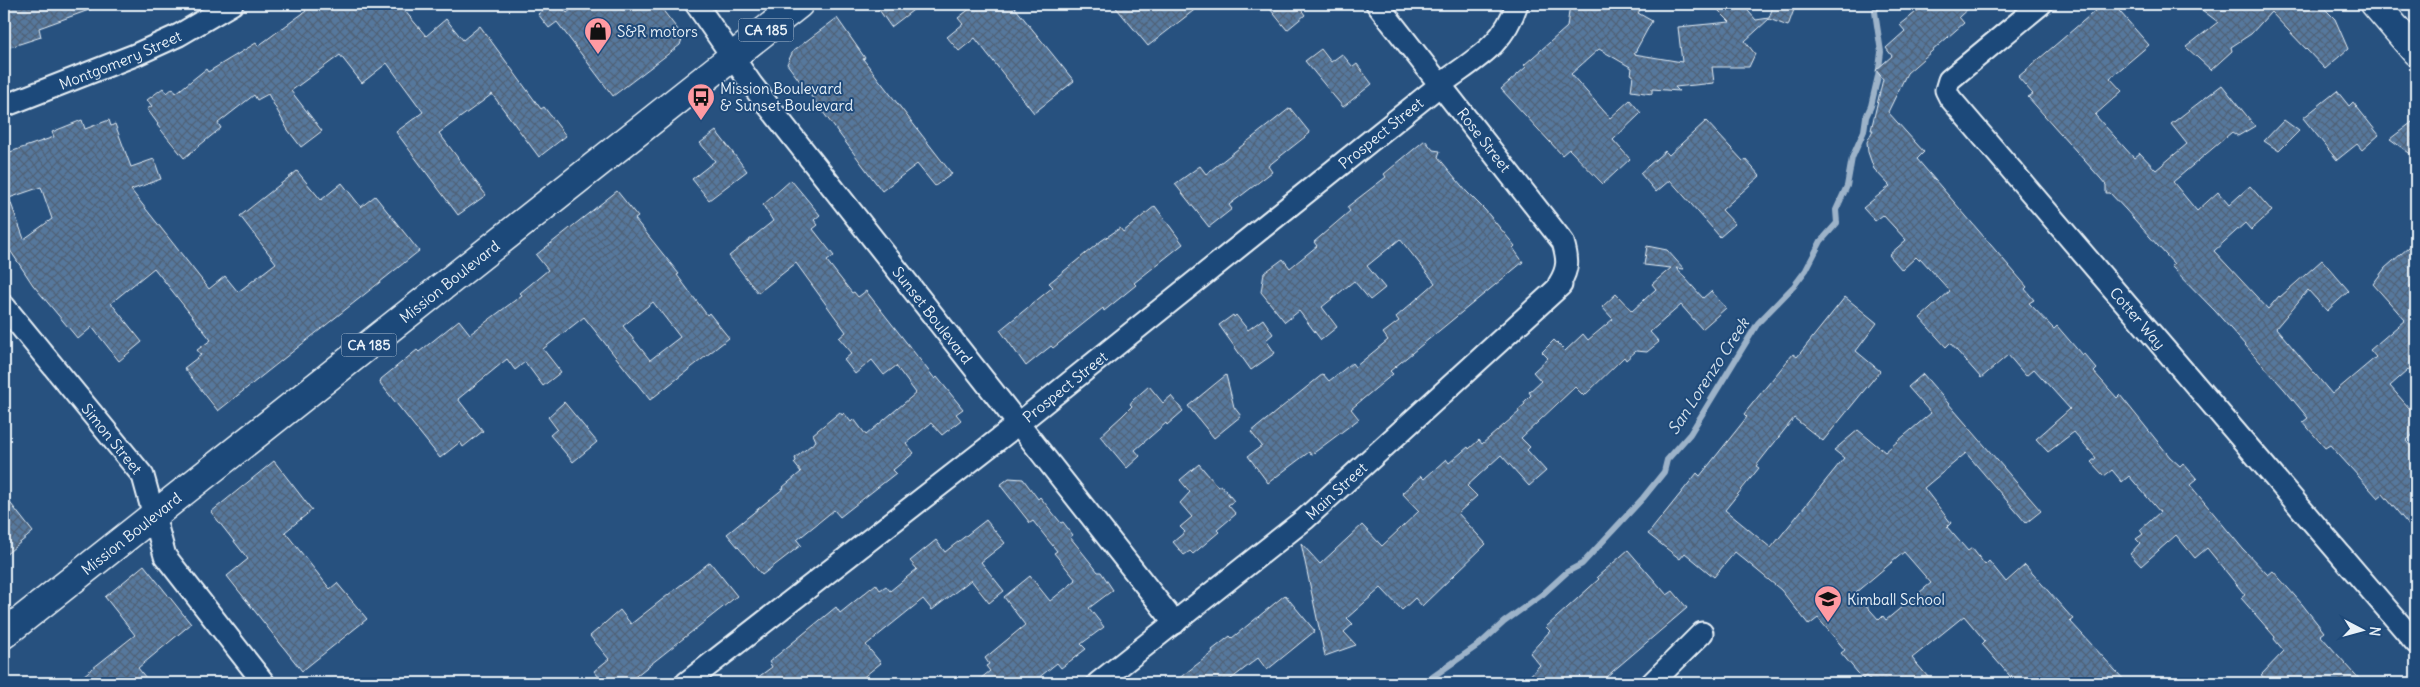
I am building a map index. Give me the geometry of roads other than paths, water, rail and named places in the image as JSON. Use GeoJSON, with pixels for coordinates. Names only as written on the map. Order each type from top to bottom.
{"type":"FeatureCollection","features":[{"type":"Feature","properties":{"kind":"main road","name":"Mission Boulevard"},"geometry":{"type":"LineString","coordinates":[[4,634],[800,4]]}},
{"type":"Feature","properties":{"kind":"main road"},"geometry":{"type":"LineString","coordinates":[[2376,4],[2416,52]]}},
{"type":"Feature","properties":{"kind":"street","name":"Montgomery Street"},"geometry":{"type":"LineString","coordinates":[[4,106],[134,55],[179,35],[232,4]]}},
{"type":"Feature","properties":{"kind":"street","name":"Sunset Boulevard"},"geometry":{"type":"LineString","coordinates":[[696,4],[734,56],[752,85],[1175,623]]}},
{"type":"Feature","properties":{"kind":"street","name":"Rose Street"},"geometry":{"type":"LineString","coordinates":[[1377,4],[1563,242],[1568,267],[1559,284]]}},
{"type":"Feature","properties":{"kind":"street","name":"Prospect Street"},"geometry":{"type":"LineString","coordinates":[[686,683],[1018,424],[1440,85],[1496,44],[1512,21],[1517,4]]}},
{"type":"Feature","properties":{"kind":"street","name":"Cotter Way"},"geometry":{"type":"LineString","coordinates":[[2041,4],[1949,80],[1946,90],[1950,98],[2416,642]]}},
{"type":"Feature","properties":{"kind":"street","name":"Main Street"},"geometry":{"type":"LineString","coordinates":[[1098,683],[1305,518],[1561,285],[1559,284]]}},
{"type":"Feature","properties":{"kind":"street","name":"Simon Street"},"geometry":{"type":"LineString","coordinates":[[5,310],[143,476],[165,556],[264,683]]}},
{"type":"Feature","properties":{"kind":"street"},"geometry":{"type":"LineString","coordinates":[[1652,683],[1702,634]]}},
{"type":"Feature","properties":{"kind":"waterway","name":"San Lorenzo Creek"},"geometry":{"type":"LineString","coordinates":[[1424,683],[1481,643],[1504,622],[1543,594],[1567,572],[1582,564],[1643,498],[1664,472],[1667,460],[1690,434],[1758,323],[1794,286],[1806,270],[1821,241],[1837,223],[1836,210],[1847,186],[1852,158],[1864,131],[1866,117],[1871,106],[1881,52],[1875,12],[1877,4]]}},
{"type":"Feature","properties":{"kind":"place","name":"S&R motors"},"geometry":{"type":"Point","coordinates":[598,55]}},
{"type":"Feature","properties":{"kind":"place","name":"Mission Boulevard & Sunset Boulevard"},"geometry":{"type":"Point","coordinates":[701,121]}},
{"type":"Feature","properties":{"kind":"place","name":"Kimball School"},"geometry":{"type":"Point","coordinates":[1828,623]}}]}
